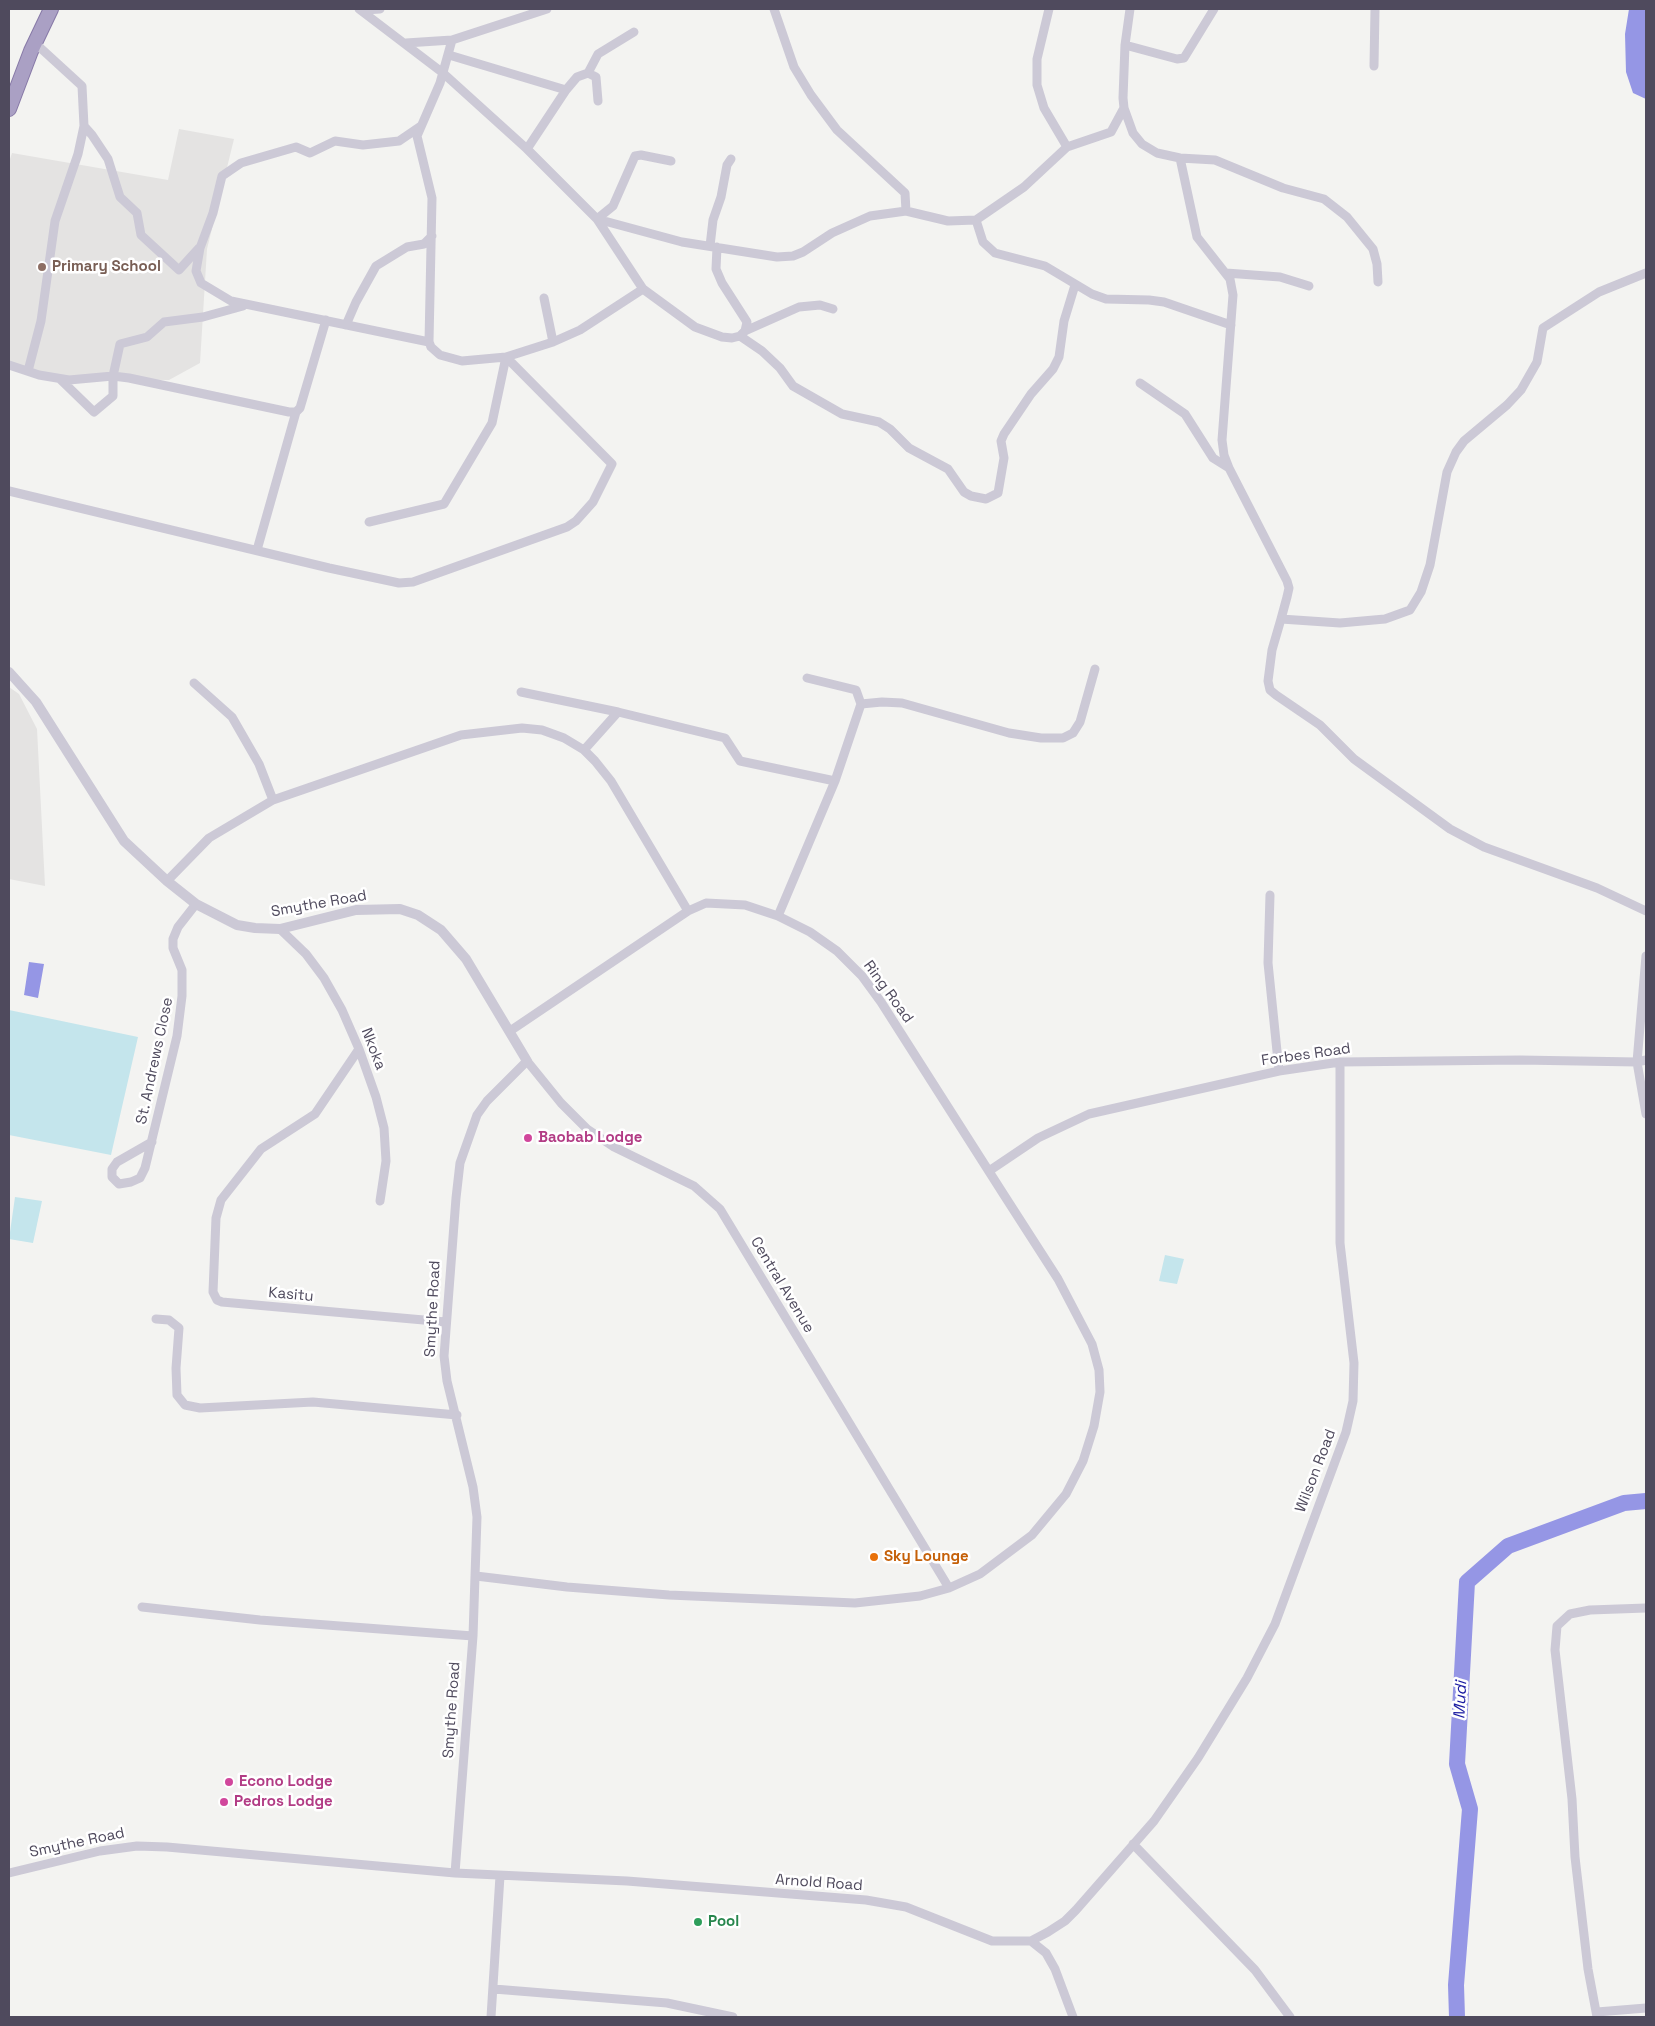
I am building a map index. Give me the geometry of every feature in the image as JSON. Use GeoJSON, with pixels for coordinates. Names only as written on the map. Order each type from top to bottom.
{"type":"FeatureCollection","features":[{"type":"Feature","properties":{"kind":"highway"},"geometry":{"type":"LineString","coordinates":[[9,109],[35,43],[51,9]]}},
{"type":"Feature","properties":{"kind":"street"},"geometry":{"type":"LineString","coordinates":[[363,10],[380,9]]}},
{"type":"Feature","properties":{"kind":"street"},"geometry":{"type":"LineString","coordinates":[[406,43],[452,40],[546,9]]}},
{"type":"Feature","properties":{"kind":"street"},"geometry":{"type":"LineString","coordinates":[[774,9],[794,67],[811,95],[837,130],[905,193],[906,211]]}},
{"type":"Feature","properties":{"kind":"street"},"geometry":{"type":"LineString","coordinates":[[1049,9],[1037,59],[1037,85],[1044,108],[1067,147]]}},
{"type":"Feature","properties":{"kind":"street"},"geometry":{"type":"LineString","coordinates":[[1130,9],[1125,45],[1124,108],[1133,133],[1142,144],[1157,153],[1180,158],[1215,160],[1283,188],[1314,195],[1333,205],[1347,217],[1372,249],[1377,264],[1378,282]]}},
{"type":"Feature","properties":{"kind":"street"},"geometry":{"type":"LineString","coordinates":[[1125,45],[1177,59],[1184,58],[1188,55],[1214,9]]}},
{"type":"Feature","properties":{"kind":"street"},"geometry":{"type":"LineString","coordinates":[[1374,66],[1375,9]]}},
{"type":"Feature","properties":{"kind":"street"},"geometry":{"type":"LineString","coordinates":[[363,10],[442,73],[527,149],[597,218],[643,289],[695,326],[722,337],[742,334],[799,307],[820,305],[833,309]]}},
{"type":"Feature","properties":{"kind":"street"},"geometry":{"type":"LineString","coordinates":[[588,73],[598,54],[634,32]]}},
{"type":"Feature","properties":{"kind":"street"},"geometry":{"type":"LineString","coordinates":[[452,40],[449,55],[417,136],[432,198],[429,342],[431,347],[440,355],[462,361],[506,356],[553,342],[580,330],[643,289]]}},
{"type":"Feature","properties":{"kind":"street"},"geometry":{"type":"LineString","coordinates":[[28,371],[40,321],[55,221],[78,154],[84,126],[82,86],[35,43]]}},
{"type":"Feature","properties":{"kind":"street"},"geometry":{"type":"LineString","coordinates":[[449,55],[566,90]]}},
{"type":"Feature","properties":{"kind":"street"},"geometry":{"type":"LineString","coordinates":[[527,149],[566,90],[583,73],[596,77],[598,100]]}},
{"type":"Feature","properties":{"kind":"street"},"geometry":{"type":"LineString","coordinates":[[597,218],[682,242],[778,257],[793,256],[832,233],[870,216],[906,211],[948,221],[976,220],[1024,187],[1067,147],[1111,132],[1124,108]]}},
{"type":"Feature","properties":{"kind":"street"},"geometry":{"type":"LineString","coordinates":[[84,126],[92,134],[108,160],[120,197],[137,212],[141,235],[179,270],[200,248]]}},
{"type":"Feature","properties":{"kind":"street"},"geometry":{"type":"LineString","coordinates":[[420,126],[399,141],[363,145],[335,141],[310,153],[296,147],[241,163],[222,176],[213,213],[200,248],[196,271],[201,283],[231,302],[429,342]]}},
{"type":"Feature","properties":{"kind":"street"},"geometry":{"type":"LineString","coordinates":[[597,218],[613,206],[636,156],[641,155],[671,160]]}},
{"type":"Feature","properties":{"kind":"street"},"geometry":{"type":"LineString","coordinates":[[1180,158],[1198,237],[1226,273],[1230,280],[1233,294],[1222,440],[1229,468],[1289,588],[1272,650],[1268,681],[1270,690],[1320,725],[1354,760],[1450,829],[1484,847],[1597,888],[1646,911]]}},
{"type":"Feature","properties":{"kind":"street"},"geometry":{"type":"LineString","coordinates":[[731,159],[727,164],[721,197],[713,220],[714,247],[716,269],[722,283],[747,322],[742,334]]}},
{"type":"Feature","properties":{"kind":"street"},"geometry":{"type":"LineString","coordinates":[[976,220],[983,242],[995,253],[1045,266],[1058,272],[1075,285],[1106,299],[1164,302],[1231,325]]}},
{"type":"Feature","properties":{"kind":"street"},"geometry":{"type":"LineString","coordinates":[[346,325],[356,302],[376,266],[407,246],[424,244],[432,236]]}},
{"type":"Feature","properties":{"kind":"street"},"geometry":{"type":"LineString","coordinates":[[1226,273],[1280,277],[1309,286]]}},
{"type":"Feature","properties":{"kind":"street"},"geometry":{"type":"LineString","coordinates":[[1281,619],[1340,623],[1385,619],[1410,610],[1421,592],[1430,565],[1447,472],[1456,452],[1464,441],[1507,405],[1521,390],[1537,362],[1543,328],[1599,292],[1646,273]]}},
{"type":"Feature","properties":{"kind":"street"},"geometry":{"type":"LineString","coordinates":[[742,334],[780,368],[793,386],[842,414],[879,422],[890,429],[910,448],[948,469],[964,492],[971,496],[986,499],[998,492],[1004,458],[1002,441],[1004,434],[1031,394],[1053,369],[1059,357],[1064,321],[1075,285]]}},
{"type":"Feature","properties":{"kind":"street"},"geometry":{"type":"LineString","coordinates":[[544,298],[553,342]]}},
{"type":"Feature","properties":{"kind":"street"},"geometry":{"type":"LineString","coordinates":[[60,379],[94,412],[113,396],[113,376],[120,344],[147,337],[164,322],[203,317],[246,305]]}},
{"type":"Feature","properties":{"kind":"street"},"geometry":{"type":"LineString","coordinates":[[257,550],[296,412],[300,408],[326,320]]}},
{"type":"Feature","properties":{"kind":"street"},"geometry":{"type":"LineString","coordinates":[[369,522],[444,504],[492,423],[506,356]]}},
{"type":"Feature","properties":{"kind":"street"},"geometry":{"type":"LineString","coordinates":[[9,491],[346,572],[399,583],[413,582],[567,527],[576,521],[593,502],[612,464],[506,356]]}},
{"type":"Feature","properties":{"kind":"street"},"geometry":{"type":"LineString","coordinates":[[9,365],[60,379],[113,376],[296,412]]}},
{"type":"Feature","properties":{"kind":"street"},"geometry":{"type":"LineString","coordinates":[[1140,382],[1185,414],[1213,458],[1229,468]]}},
{"type":"Feature","properties":{"kind":"street"},"geometry":{"type":"LineString","coordinates":[[861,704],[902,703],[1009,733],[1041,738],[1062,738],[1073,733],[1080,722],[1095,670]]}},
{"type":"Feature","properties":{"kind":"street","name":"Smythe Road"},"geometry":{"type":"LineString","coordinates":[[9,672],[36,702],[124,841],[167,881],[196,904],[237,925],[254,928],[280,929],[356,910],[400,910],[418,915],[441,930],[466,958],[527,1061],[487,1101],[477,1115],[460,1163],[457,1190],[444,1356],[447,1381],[457,1415],[473,1487],[477,1517],[473,1636],[455,1873],[137,1846],[100,1851],[9,1873]]}},
{"type":"Feature","properties":{"kind":"street"},"geometry":{"type":"LineString","coordinates":[[778,916],[835,781],[861,704],[856,690],[807,678]]}},
{"type":"Feature","properties":{"kind":"street"},"geometry":{"type":"LineString","coordinates":[[194,683],[232,718],[259,764],[273,800]]}},
{"type":"Feature","properties":{"kind":"street"},"geometry":{"type":"LineString","coordinates":[[521,692],[618,712],[725,738],[740,761],[835,781]]}},
{"type":"Feature","properties":{"kind":"street"},"geometry":{"type":"LineString","coordinates":[[584,750],[618,712]]}},
{"type":"Feature","properties":{"kind":"street"},"geometry":{"type":"LineString","coordinates":[[167,881],[209,838],[273,800],[461,735],[493,729],[522,728],[542,730],[564,738],[584,750],[611,781],[688,911]]}},
{"type":"Feature","properties":{"kind":"street"},"geometry":{"type":"LineString","coordinates":[[1270,895],[1268,963],[1279,1070]]}},
{"type":"Feature","properties":{"kind":"street","name":"St. Andrews Close"},"geometry":{"type":"LineString","coordinates":[[152,1142],[117,1162],[112,1169],[112,1177],[119,1184],[140,1178],[145,1168],[152,1142],[177,1036],[182,996],[182,970],[173,948],[173,939],[178,928],[196,904]]}},
{"type":"Feature","properties":{"kind":"street","name":"Ring Road"},"geometry":{"type":"LineString","coordinates":[[476,1576],[567,1587],[660,1594],[855,1603],[920,1596],[949,1588],[980,1574],[1032,1535],[1066,1494],[1083,1461],[1094,1426],[1100,1392],[1098,1370],[1092,1344],[1058,1279],[1018,1220],[989,1171],[881,1002],[862,976],[837,951],[810,932],[778,916],[745,905],[706,904],[688,911],[510,1032]]}},
{"type":"Feature","properties":{"kind":"street","name":"Nkoka"},"geometry":{"type":"LineString","coordinates":[[280,929],[306,954],[324,978],[342,1010],[359,1049],[384,1128],[386,1161],[380,1201]]}},
{"type":"Feature","properties":{"kind":"street"},"geometry":{"type":"LineString","coordinates":[[1646,956],[1642,1061],[1646,1114]]}},
{"type":"Feature","properties":{"kind":"street","name":"Kasitu"},"geometry":{"type":"LineString","coordinates":[[359,1049],[315,1114],[254,1156],[221,1200],[216,1218],[213,1292],[216,1300],[222,1302],[446,1322]]}},
{"type":"Feature","properties":{"kind":"street","name":"Central Avenue"},"geometry":{"type":"LineString","coordinates":[[527,1061],[561,1103],[586,1129],[614,1147],[694,1186],[720,1209],[949,1588]]}},
{"type":"Feature","properties":{"kind":"street","name":"Forbes Road"},"geometry":{"type":"LineString","coordinates":[[989,1171],[1038,1138],[1089,1114],[1279,1070],[1340,1062],[1642,1061]]}},
{"type":"Feature","properties":{"kind":"street","name":"Wilson Road"},"geometry":{"type":"LineString","coordinates":[[1133,1844],[1154,1821],[1198,1758],[1264,1650],[1346,1432],[1353,1401],[1354,1364],[1340,1243],[1340,1062]]}},
{"type":"Feature","properties":{"kind":"street"},"geometry":{"type":"LineString","coordinates":[[156,1319],[169,1320],[179,1328],[176,1396],[185,1405],[200,1408],[313,1402],[457,1415]]}},
{"type":"Feature","properties":{"kind":"street"},"geometry":{"type":"LineString","coordinates":[[142,1607],[260,1620],[473,1636]]}},
{"type":"Feature","properties":{"kind":"street"},"geometry":{"type":"LineString","coordinates":[[1646,1608],[1590,1610],[1570,1614],[1557,1626],[1555,1650],[1572,1799],[1576,1858],[1588,1969],[1597,2015],[1646,2008]]}},
{"type":"Feature","properties":{"kind":"street"},"geometry":{"type":"LineString","coordinates":[[1073,2017],[1056,1969],[1046,1953],[1031,1941],[1065,1921],[1133,1844],[1255,1970],[1290,2017]]}},
{"type":"Feature","properties":{"kind":"street","name":"Arnold Road"},"geometry":{"type":"LineString","coordinates":[[455,1873],[628,1881],[866,1900],[906,1907],[992,1941],[1031,1941]]}},
{"type":"Feature","properties":{"kind":"street"},"geometry":{"type":"LineString","coordinates":[[491,2017],[500,1876]]}},
{"type":"Feature","properties":{"kind":"street"},"geometry":{"type":"LineString","coordinates":[[494,1989],[667,2003],[733,2017]]}},
{"type":"Feature","properties":{"kind":"shaded area"},"geometry":{"type":"Polygon","coordinates":[[[179,129],[234,139],[207,249],[200,363],[169,380],[46,379],[9,368],[9,162],[12,153],[168,180],[179,129]]]}},
{"type":"Feature","properties":{"kind":"shaded area"},"geometry":{"type":"Polygon","coordinates":[[[9,687],[19,694],[37,729],[45,886],[9,879],[9,687]]]}},
{"type":"Feature","properties":{"kind":"shaded area"},"geometry":{"type":"Polygon","coordinates":[[[9,1010],[138,1037],[111,1155],[9,1135],[9,1010]]]}},
{"type":"Feature","properties":{"kind":"shaded area"},"geometry":{"type":"Polygon","coordinates":[[[15,1197],[42,1201],[33,1243],[9,1239],[15,1197]]]}},
{"type":"Feature","properties":{"kind":"shaded area"},"geometry":{"type":"Polygon","coordinates":[[[1165,1255],[1184,1259],[1177,1284],[1159,1281],[1165,1255]]]}},
{"type":"Feature","properties":{"kind":"water"},"geometry":{"type":"Polygon","coordinates":[[[1629,9],[1646,9],[1646,99],[1633,93],[1626,72],[1625,34],[1629,9]]]}},
{"type":"Feature","properties":{"kind":"water"},"geometry":{"type":"Polygon","coordinates":[[[29,962],[44,964],[38,998],[24,995],[29,962]]]}},
{"type":"Feature","properties":{"kind":"waterway","name":"Mudi"},"geometry":{"type":"LineString","coordinates":[[1457,2017],[1456,1985],[1470,1809],[1457,1764],[1467,1582],[1508,1546],[1624,1503],[1646,1501]]}},
{"type":"Feature","properties":{"kind":"place","name":"Primary School"},"geometry":{"type":"Point","coordinates":[42,267]}},
{"type":"Feature","properties":{"kind":"place","name":"Baobab Lodge"},"geometry":{"type":"Point","coordinates":[528,1138]}},
{"type":"Feature","properties":{"kind":"place","name":"Sky Lounge"},"geometry":{"type":"Point","coordinates":[874,1557]}},
{"type":"Feature","properties":{"kind":"place","name":"Econo Lodge"},"geometry":{"type":"Point","coordinates":[229,1782]}},
{"type":"Feature","properties":{"kind":"place","name":"Pedros Lodge"},"geometry":{"type":"Point","coordinates":[224,1802]}},
{"type":"Feature","properties":{"kind":"place","name":"Pool"},"geometry":{"type":"Point","coordinates":[698,1922]}}]}
